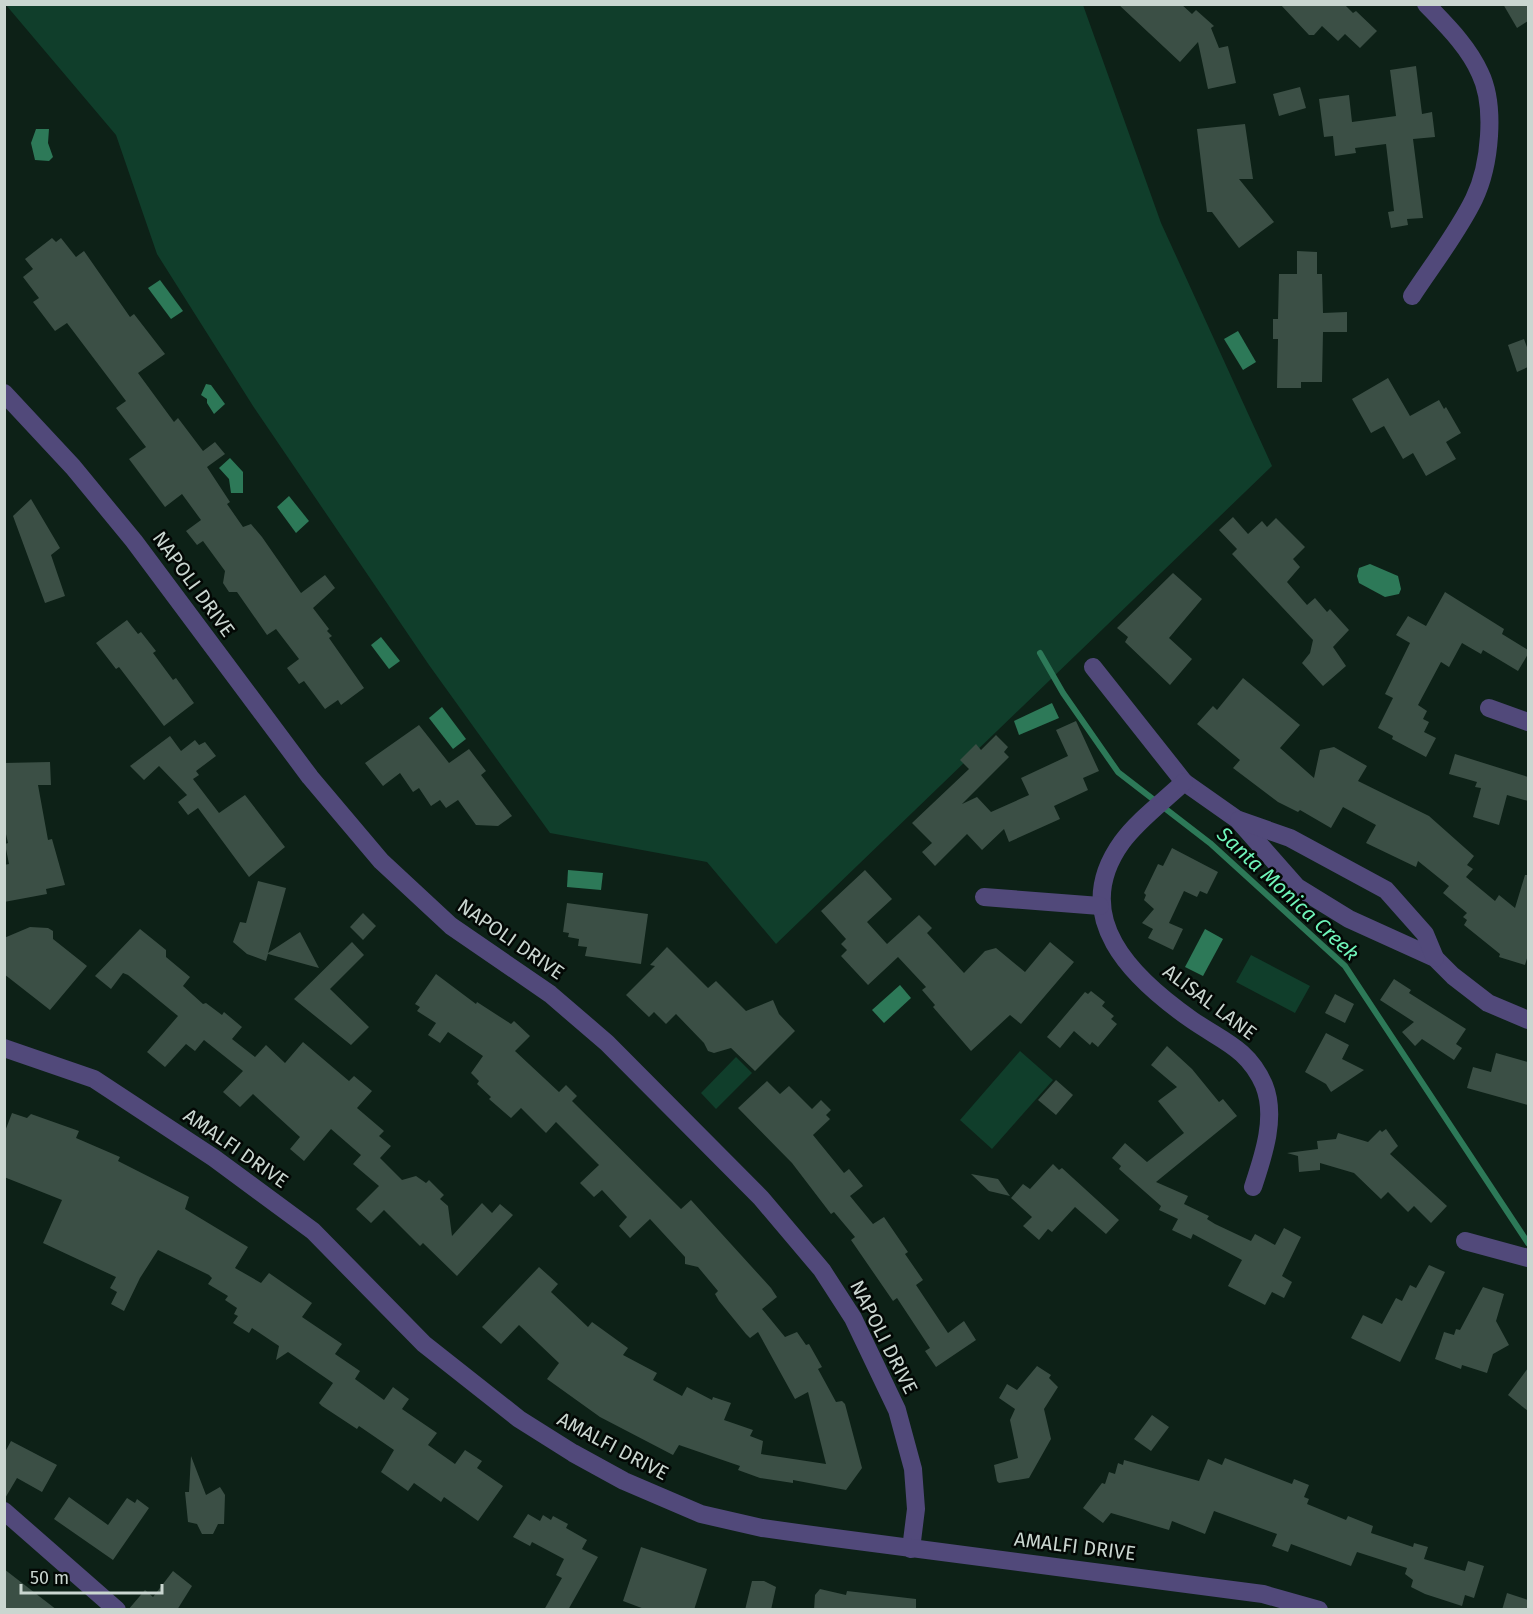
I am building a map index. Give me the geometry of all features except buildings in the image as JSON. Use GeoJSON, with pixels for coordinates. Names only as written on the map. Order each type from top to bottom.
{"type":"FeatureCollection","features":[{"type":"Feature","properties":{"kind":"street"},"geometry":{"type":"LineString","coordinates":[[1412,296],[1474,198],[1486,165],[1489,131],[1481,74],[1451,29],[1426,4]]}},
{"type":"Feature","properties":{"kind":"street","name":"NAPOLI DRIVE"},"geometry":{"type":"LineString","coordinates":[[4,393],[73,467],[134,541],[310,777],[381,861],[451,926],[550,994],[607,1043],[761,1198],[822,1270],[853,1318],[897,1410],[913,1469],[916,1509],[911,1549]]}},
{"type":"Feature","properties":{"kind":"street"},"geometry":{"type":"LineString","coordinates":[[1093,667],[1184,782],[1238,820],[1297,887],[1349,919],[1435,958],[1453,976],[1488,1003],[1528,1020]]}},
{"type":"Feature","properties":{"kind":"street"},"geometry":{"type":"LineString","coordinates":[[1489,708],[1528,722]]}},
{"type":"Feature","properties":{"kind":"street"},"geometry":{"type":"LineString","coordinates":[[984,897],[1100,906],[1106,868],[1122,841],[1184,782]]}},
{"type":"Feature","properties":{"kind":"street"},"geometry":{"type":"LineString","coordinates":[[1238,820],[1290,838],[1386,891],[1425,934],[1435,958]]}},
{"type":"Feature","properties":{"kind":"street","name":"ALISAL LANE"},"geometry":{"type":"LineString","coordinates":[[1100,906],[1121,957],[1147,984],[1192,1020],[1234,1045],[1253,1064],[1265,1087],[1269,1110],[1265,1152],[1253,1187]]}},
{"type":"Feature","properties":{"kind":"street","name":"AMALFI DRIVE"},"geometry":{"type":"LineString","coordinates":[[4,1048],[94,1079],[214,1158],[313,1231],[424,1344],[519,1419],[624,1481],[701,1514],[762,1528],[1263,1594],[1319,1610]]}},
{"type":"Feature","properties":{"kind":"street"},"geometry":{"type":"LineString","coordinates":[[1465,1240],[1528,1258]]}},
{"type":"Feature","properties":{"kind":"street"},"geometry":{"type":"LineString","coordinates":[[4,1511],[117,1610]]}},
{"type":"Feature","properties":{"kind":"shaded area"},"geometry":{"type":"Polygon","coordinates":[[[6,5],[1083,5],[1161,223],[1272,466],[776,944],[707,862],[550,833],[429,665],[253,406],[157,254],[116,135],[6,5]]]}},
{"type":"Feature","properties":{"kind":"shaded area"},"geometry":{"type":"Polygon","coordinates":[[[36,129],[49,129],[48,143],[53,157],[49,161],[35,160],[31,143],[36,129]]]}},
{"type":"Feature","properties":{"kind":"shaded area"},"geometry":{"type":"Polygon","coordinates":[[[160,280],[183,311],[171,319],[148,288],[160,280]]]}},
{"type":"Feature","properties":{"kind":"shaded area"},"geometry":{"type":"Polygon","coordinates":[[[1238,331],[1256,362],[1243,370],[1224,339],[1238,331]]]}},
{"type":"Feature","properties":{"kind":"shaded area"},"geometry":{"type":"Polygon","coordinates":[[[206,384],[211,385],[225,404],[214,414],[207,399],[201,395],[206,384]]]}},
{"type":"Feature","properties":{"kind":"shaded area"},"geometry":{"type":"Polygon","coordinates":[[[230,458],[243,472],[243,493],[231,493],[229,479],[219,468],[230,458]]]}},
{"type":"Feature","properties":{"kind":"shaded area"},"geometry":{"type":"Polygon","coordinates":[[[289,496],[309,521],[296,533],[277,507],[289,496]]]}},
{"type":"Feature","properties":{"kind":"shaded area"},"geometry":{"type":"Polygon","coordinates":[[[1370,564],[1398,576],[1401,589],[1399,594],[1385,597],[1359,583],[1357,576],[1359,568],[1370,564]]]}},
{"type":"Feature","properties":{"kind":"shaded area"},"geometry":{"type":"Polygon","coordinates":[[[381,637],[400,661],[389,669],[371,645],[381,637]]]}},
{"type":"Feature","properties":{"kind":"shaded area"},"geometry":{"type":"Polygon","coordinates":[[[1052,703],[1059,718],[1019,735],[1014,721],[1052,703]]]}},
{"type":"Feature","properties":{"kind":"shaded area"},"geometry":{"type":"Polygon","coordinates":[[[442,707],[466,739],[453,749],[429,718],[442,707]]]}},
{"type":"Feature","properties":{"kind":"shaded area"},"geometry":{"type":"Polygon","coordinates":[[[568,870],[603,873],[601,890],[567,887],[568,870]]]}},
{"type":"Feature","properties":{"kind":"shaded area"},"geometry":{"type":"Polygon","coordinates":[[[1205,929],[1223,939],[1203,976],[1185,967],[1205,929]]]}},
{"type":"Feature","properties":{"kind":"shaded area"},"geometry":{"type":"Polygon","coordinates":[[[1251,955],[1310,986],[1295,1013],[1236,982],[1251,955]]]}},
{"type":"Feature","properties":{"kind":"shaded area"},"geometry":{"type":"Polygon","coordinates":[[[900,985],[911,998],[884,1023],[872,1010],[900,985]]]}},
{"type":"Feature","properties":{"kind":"shaded area"},"geometry":{"type":"Polygon","coordinates":[[[1020,1051],[1053,1080],[992,1149],[960,1120],[1020,1051]]]}},
{"type":"Feature","properties":{"kind":"shaded area"},"geometry":{"type":"Polygon","coordinates":[[[736,1057],[752,1073],[716,1109],[701,1093],[736,1057]]]}},
{"type":"Feature","properties":{"kind":"waterway","name":"Santa Monica Creek"},"geometry":{"type":"LineString","coordinates":[[1040,653],[1063,693],[1118,772],[1210,843],[1345,966],[1528,1243]]}}]}
